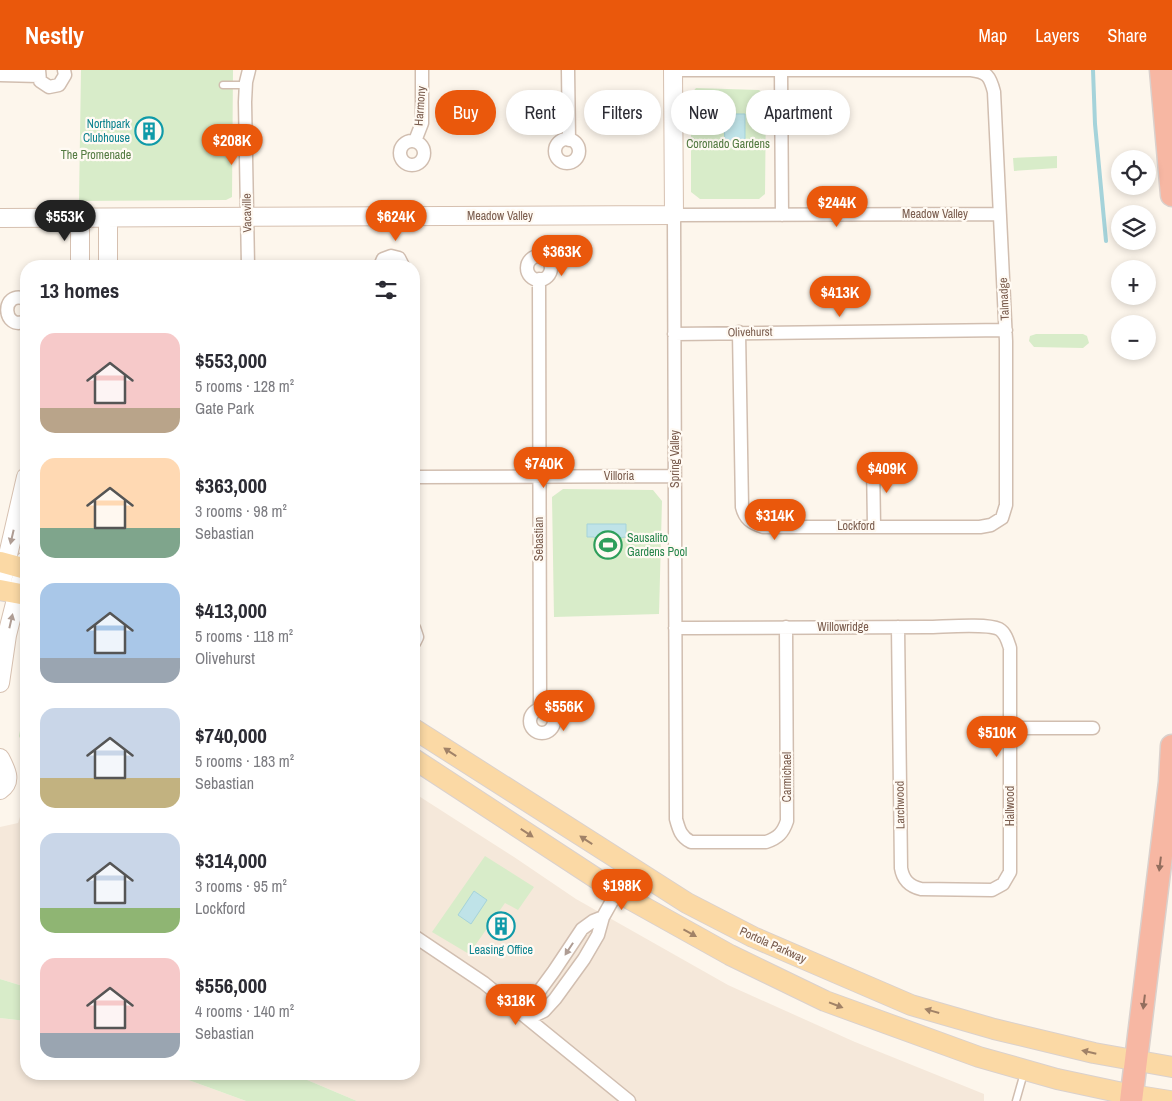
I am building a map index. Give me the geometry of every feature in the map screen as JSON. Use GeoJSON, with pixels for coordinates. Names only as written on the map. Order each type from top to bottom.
{"type":"FeatureCollection","features":[{"type":"Feature","properties":{"kind":"highway"},"geometry":{"type":"LineString","coordinates":[[1162,70],[1172,195]]}},
{"type":"Feature","properties":{"kind":"highway"},"geometry":{"type":"LineString","coordinates":[[1132,1098],[1170,782],[1172,746]]}},
{"type":"Feature","properties":{"kind":"main road","name":"Portola Parkway"},"geometry":{"type":"LineString","coordinates":[[420,733],[687,903],[753,936],[911,1004],[994,1029],[1094,1053],[1172,1067]]}},
{"type":"Feature","properties":{"kind":"main road"},"geometry":{"type":"LineString","coordinates":[[420,763],[617,892],[730,955],[825,1001],[970,1054],[1025,1070],[1132,1098],[1170,1101]]}},
{"type":"Feature","properties":{"kind":"main road"},"geometry":{"type":"LineString","coordinates":[[617,892],[633,883],[664,898],[687,903]]}},
{"type":"Feature","properties":{"kind":"street"},"geometry":{"type":"LineString","coordinates":[[0,76],[39,73],[44,85],[54,87],[63,80],[64,70]]}},
{"type":"Feature","properties":{"kind":"street","name":"Vacaville"},"geometry":{"type":"LineString","coordinates":[[248,260],[246,85],[250,70]]}},
{"type":"Feature","properties":{"kind":"street","name":"Harmony"},"geometry":{"type":"LineString","coordinates":[[415,141],[422,123],[422,70]]}},
{"type":"Feature","properties":{"kind":"street"},"geometry":{"type":"LineString","coordinates":[[568,70],[569,140]]}},
{"type":"Feature","properties":{"kind":"street"},"geometry":{"type":"LineString","coordinates":[[674,70],[781,70],[782,215]]}},
{"type":"Feature","properties":{"kind":"street","name":"Spring Valley"},"geometry":{"type":"LineString","coordinates":[[674,70],[676,819],[679,832],[691,842]]}},
{"type":"Feature","properties":{"kind":"street","name":"Talmadge"},"geometry":{"type":"LineString","coordinates":[[781,70],[971,70],[985,74],[991,80],[994,92],[1006,330],[1006,505],[1002,518]]}},
{"type":"Feature","properties":{"kind":"street","name":"Meadow Valley"},"geometry":{"type":"LineString","coordinates":[[0,218],[1000,214]]}},
{"type":"Feature","properties":{"kind":"street"},"geometry":{"type":"LineString","coordinates":[[80,218],[80,260]]}},
{"type":"Feature","properties":{"kind":"street"},"geometry":{"type":"LineString","coordinates":[[108,218],[108,260]]}},
{"type":"Feature","properties":{"kind":"street"},"geometry":{"type":"LineString","coordinates":[[383,260],[388,256],[394,256],[400,260]]}},
{"type":"Feature","properties":{"kind":"street","name":"Sebastian"},"geometry":{"type":"LineString","coordinates":[[538,279],[540,709]]}},
{"type":"Feature","properties":{"kind":"street"},"geometry":{"type":"LineString","coordinates":[[20,297],[14,299],[4,307],[13,321],[20,322]]}},
{"type":"Feature","properties":{"kind":"street","name":"Olivehurst"},"geometry":{"type":"LineString","coordinates":[[674,334],[1006,330]]}},
{"type":"Feature","properties":{"kind":"street","name":"Lockford"},"geometry":{"type":"LineString","coordinates":[[739,332],[742,507],[744,515],[755,524],[763,527],[980,527],[997,523],[1002,518]]}},
{"type":"Feature","properties":{"kind":"street"},"geometry":{"type":"LineString","coordinates":[[873,461],[874,526]]}},
{"type":"Feature","properties":{"kind":"street","name":"Villoria"},"geometry":{"type":"LineString","coordinates":[[420,477],[675,476]]}},
{"type":"Feature","properties":{"kind":"street"},"geometry":{"type":"LineString","coordinates":[[0,683],[8,635],[9,592],[17,564],[20,535]]}},
{"type":"Feature","properties":{"kind":"street","name":"Willowridge"},"geometry":{"type":"LineString","coordinates":[[675,628],[986,626],[999,629],[1006,637]]}},
{"type":"Feature","properties":{"kind":"street","name":"Carmichael"},"geometry":{"type":"LineString","coordinates":[[691,842],[766,842],[776,838],[783,832],[788,821],[786,627]]}},
{"type":"Feature","properties":{"kind":"street","name":"Larchwood"},"geometry":{"type":"LineString","coordinates":[[898,627],[902,876],[913,887],[921,889],[992,890],[1003,884]]}},
{"type":"Feature","properties":{"kind":"street","name":"Hallwood"},"geometry":{"type":"LineString","coordinates":[[1003,884],[1010,872],[1010,648],[1006,637]]}},
{"type":"Feature","properties":{"kind":"street"},"geometry":{"type":"LineString","coordinates":[[1010,728],[1093,728]]}},
{"type":"Feature","properties":{"kind":"street"},"geometry":{"type":"LineString","coordinates":[[0,758],[8,781],[0,790]]}},
{"type":"Feature","properties":{"kind":"street"},"geometry":{"type":"LineString","coordinates":[[529,1018],[544,1012],[584,959],[598,936],[603,917],[617,892]]}},
{"type":"Feature","properties":{"kind":"street"},"geometry":{"type":"LineString","coordinates":[[529,1018],[532,1002],[582,929],[603,917]]}},
{"type":"Feature","properties":{"kind":"street"},"geometry":{"type":"LineString","coordinates":[[420,940],[484,983],[629,1101]]}},
{"type":"Feature","properties":{"kind":"lane"},"geometry":{"type":"LineString","coordinates":[[223,85],[246,85]]}},
{"type":"Feature","properties":{"kind":"lane"},"geometry":{"type":"LineString","coordinates":[[1016,1101],[1025,1070]]}},
{"type":"Feature","properties":{"kind":"shaded area"},"geometry":{"type":"Polygon","coordinates":[[[420,797],[576,899],[728,985],[855,1042],[984,1094],[984,1101],[357,1101],[307,1080],[420,1080],[420,797]]]}},
{"type":"Feature","properties":{"kind":"shaded area"},"geometry":{"type":"Polygon","coordinates":[[[20,817],[20,985],[0,979],[0,827],[18,823],[20,817]]]}},
{"type":"Feature","properties":{"kind":"shaded area"},"geometry":{"type":"Polygon","coordinates":[[[0,1018],[20,1020],[20,1080],[188,1080],[246,1101],[0,1101],[0,1018]]]}},
{"type":"Feature","properties":{"kind":"green space","name":"The Promenade"},"geometry":{"type":"Polygon","coordinates":[[[81,70],[233,70],[232,197],[226,200],[79,201],[81,70]]]}},
{"type":"Feature","properties":{"kind":"green space","name":"Coronado Gardens"},"geometry":{"type":"Polygon","coordinates":[[[696,88],[759,90],[746,90],[746,135],[766,135],[765,194],[759,199],[700,199],[691,192],[691,135],[736,135],[736,90],[694,90],[696,88]]]}},
{"type":"Feature","properties":{"kind":"green space"},"geometry":{"type":"Polygon","coordinates":[[[1057,156],[1057,168],[1014,171],[1013,158],[1057,156]]]}},
{"type":"Feature","properties":{"kind":"green space"},"geometry":{"type":"Polygon","coordinates":[[[1036,334],[1083,334],[1087,336],[1089,343],[1083,348],[1034,347],[1029,341],[1030,336],[1036,334]]]}},
{"type":"Feature","properties":{"kind":"green space"},"geometry":{"type":"Polygon","coordinates":[[[563,489],[653,490],[662,501],[659,614],[554,617],[552,497],[563,489]]]}},
{"type":"Feature","properties":{"kind":"green space"},"geometry":{"type":"Polygon","coordinates":[[[485,856],[534,887],[518,910],[505,903],[469,954],[432,932],[485,856]]]}},
{"type":"Feature","properties":{"kind":"green space"},"geometry":{"type":"Polygon","coordinates":[[[0,979],[20,985],[20,1020],[0,1018],[0,979]]]}},
{"type":"Feature","properties":{"kind":"green space"},"geometry":{"type":"Polygon","coordinates":[[[188,1080],[307,1080],[357,1101],[246,1101],[188,1080]]]}},
{"type":"Feature","properties":{"kind":"water"},"geometry":{"type":"Polygon","coordinates":[[[736,114],[745,114],[745,147],[725,147],[725,135],[736,135],[736,114]]]}},
{"type":"Feature","properties":{"kind":"water"},"geometry":{"type":"Polygon","coordinates":[[[587,524],[626,524],[626,537],[604,546],[594,537],[587,537],[587,524]]]}},
{"type":"Feature","properties":{"kind":"water"},"geometry":{"type":"Polygon","coordinates":[[[474,891],[487,900],[471,924],[458,915],[474,891]]]}},
{"type":"Feature","properties":{"kind":"waterway"},"geometry":{"type":"LineString","coordinates":[[1093,70],[1095,124],[1106,241]]}},
{"type":"Feature","properties":{"kind":"place","name":"Northpark Clubhouse"},"geometry":{"type":"Point","coordinates":[149,131]}},
{"type":"Feature","properties":{"kind":"place","name":"Sausalito Gardens Pool"},"geometry":{"type":"Point","coordinates":[608,545]}},
{"type":"Feature","properties":{"kind":"place","name":"Leasing Office"},"geometry":{"type":"Point","coordinates":[501,926]}}]}
